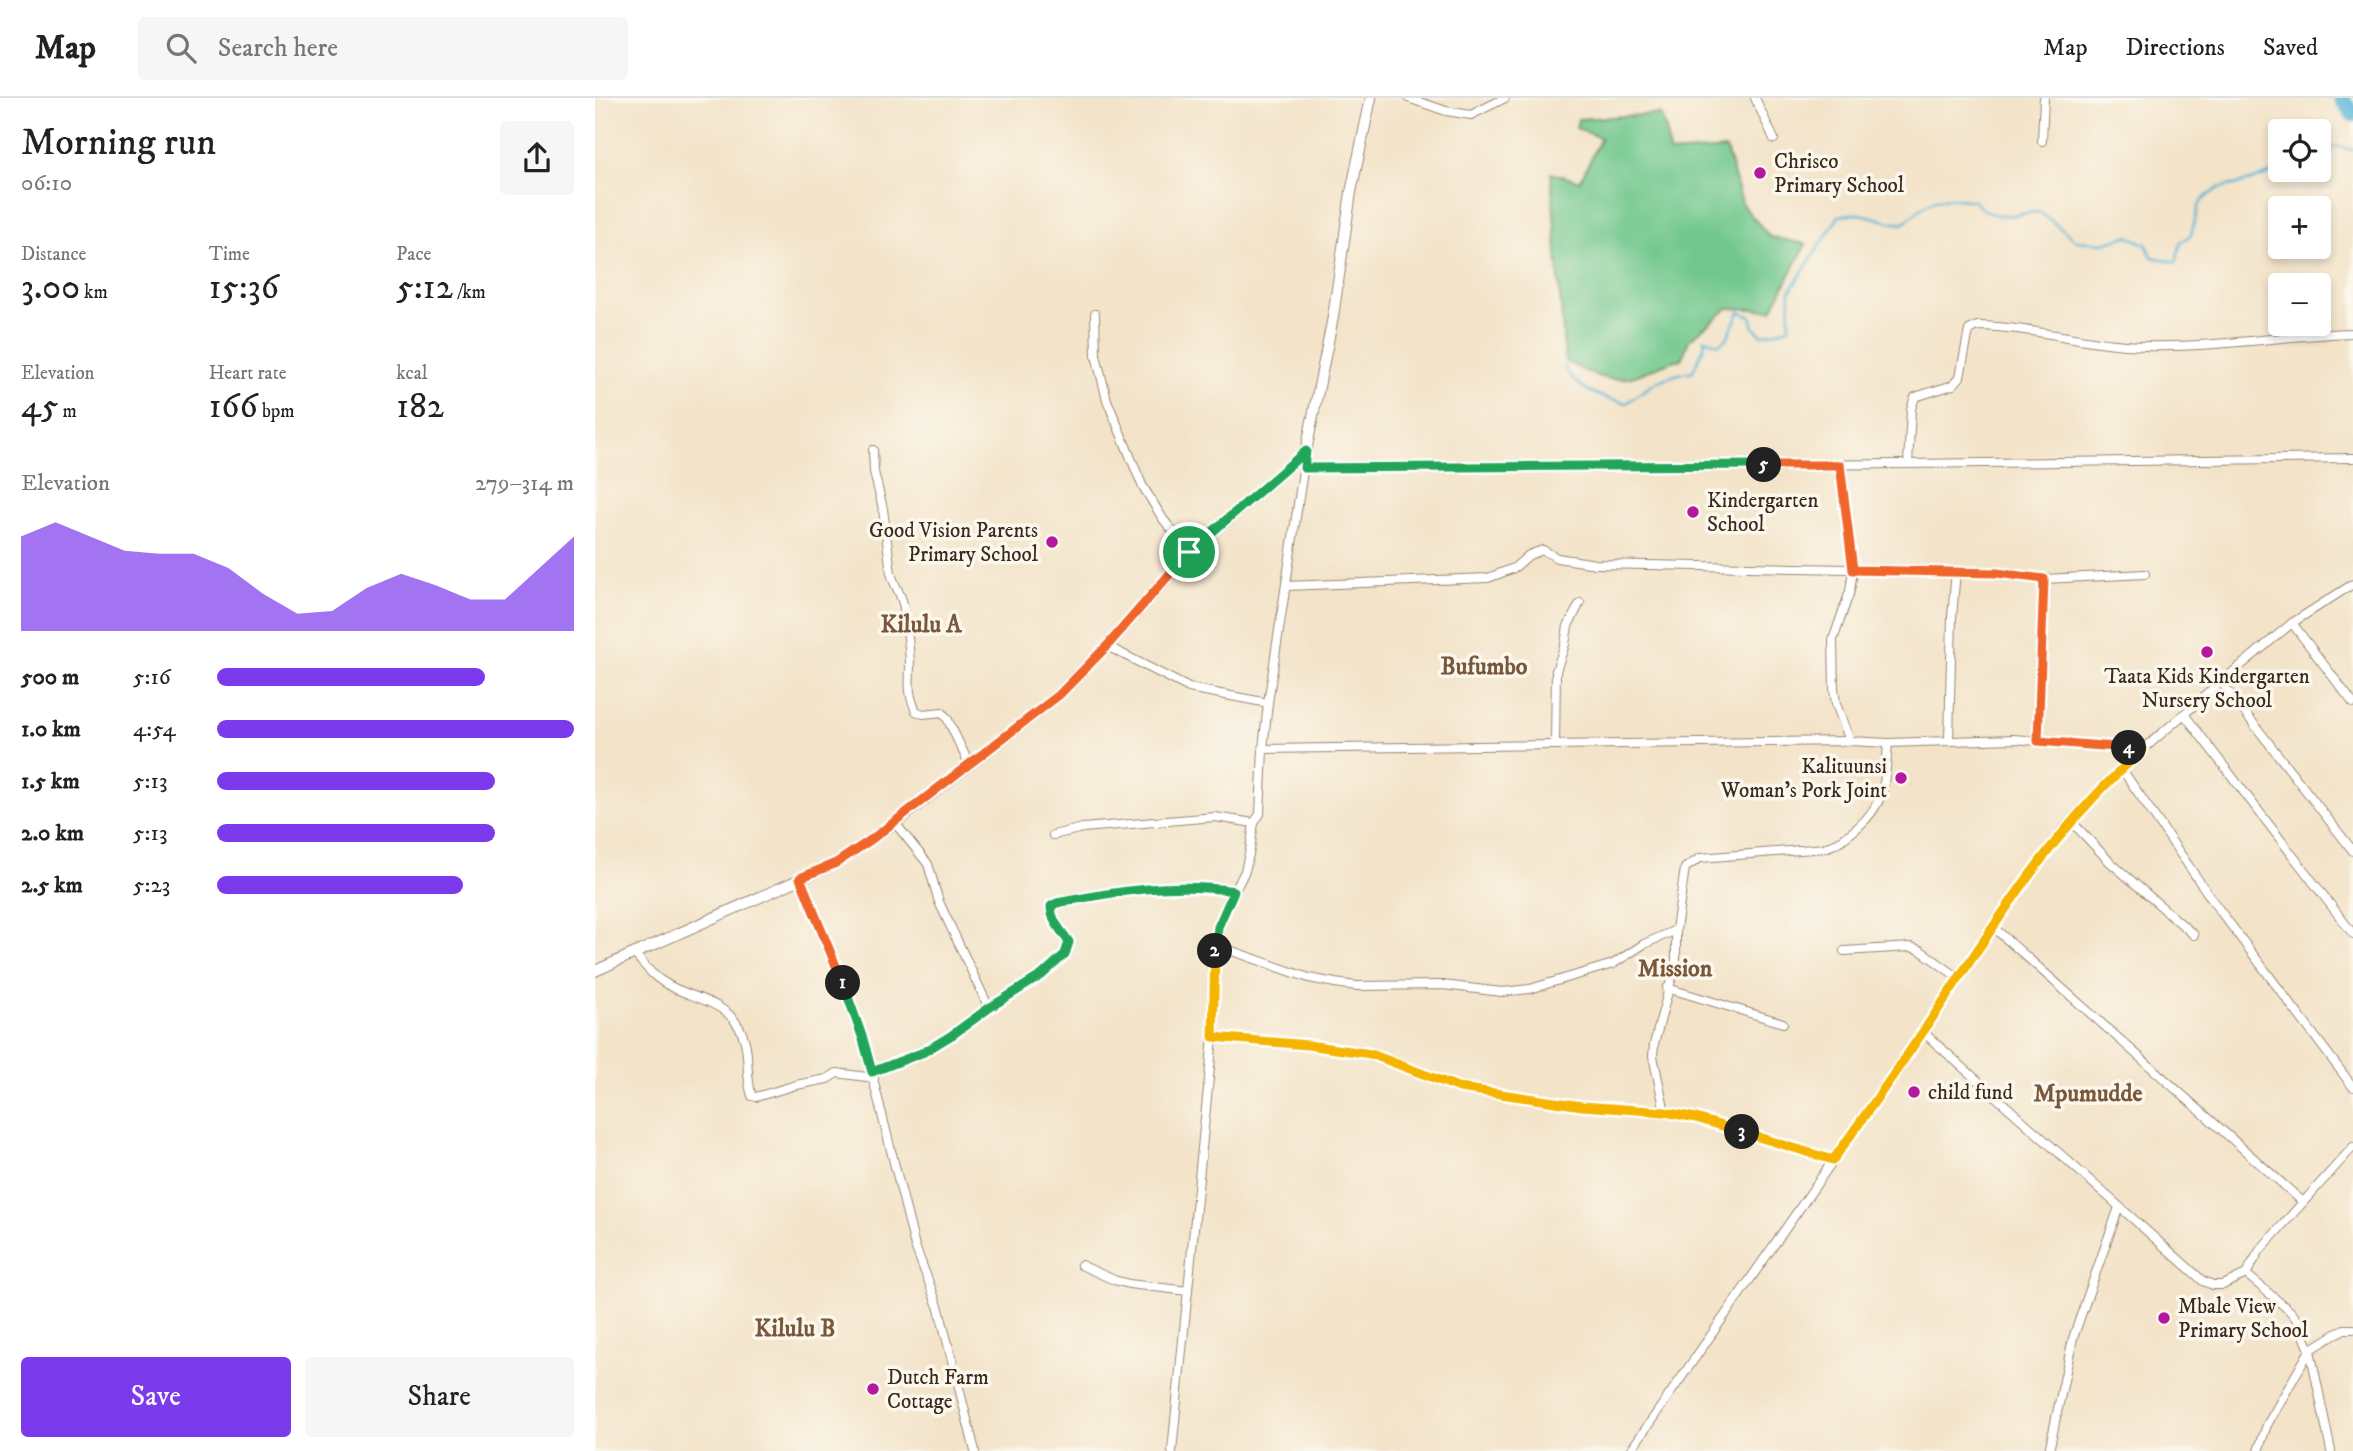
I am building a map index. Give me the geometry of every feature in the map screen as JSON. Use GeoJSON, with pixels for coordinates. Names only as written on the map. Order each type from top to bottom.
{"type":"FeatureCollection","features":[{"type":"Feature","properties":{"kind":"street"},"geometry":{"type":"LineString","coordinates":[[1173,1451],[1213,1037],[1215,945],[1221,918],[1248,861],[1254,823],[1260,814],[1268,704],[1306,451],[1333,313],[1351,191],[1371,98]]}},
{"type":"Feature","properties":{"kind":"street"},"geometry":{"type":"LineString","coordinates":[[1408,98],[1446,111],[1471,115],[1505,98]]}},
{"type":"Feature","properties":{"kind":"street"},"geometry":{"type":"LineString","coordinates":[[1755,98],[1775,139]]}},
{"type":"Feature","properties":{"kind":"street"},"geometry":{"type":"LineString","coordinates":[[2042,141],[2045,98]]}},
{"type":"Feature","properties":{"kind":"street"},"geometry":{"type":"LineString","coordinates":[[1095,314],[1096,355],[1107,400],[1142,485],[1163,520],[1189,552]]}},
{"type":"Feature","properties":{"kind":"street"},"geometry":{"type":"LineString","coordinates":[[1908,464],[1910,409],[1915,397],[1953,385],[1960,377],[1969,330],[1977,326],[2143,346],[2201,346],[2312,334],[2353,333]]}},
{"type":"Feature","properties":{"kind":"street"},"geometry":{"type":"LineString","coordinates":[[873,450],[874,472],[883,509],[891,573],[905,611],[910,663],[909,693],[916,711],[923,714],[942,712],[970,766]]}},
{"type":"Feature","properties":{"kind":"street"},"geometry":{"type":"LineString","coordinates":[[595,971],[836,863],[895,822],[1059,695],[1107,646],[1189,552],[1306,451]]}},
{"type":"Feature","properties":{"kind":"street"},"geometry":{"type":"LineString","coordinates":[[1304,468],[1840,465],[2353,458]]}},
{"type":"Feature","properties":{"kind":"street"},"geometry":{"type":"LineString","coordinates":[[1840,465],[1853,570],[1850,591],[1833,640],[1836,704],[1850,741]]}},
{"type":"Feature","properties":{"kind":"street"},"geometry":{"type":"LineString","coordinates":[[1286,586],[1489,578],[1514,568],[1529,555],[1543,551],[1557,558],[1597,564],[1956,571],[2044,579],[2144,574]]}},
{"type":"Feature","properties":{"kind":"street"},"geometry":{"type":"LineString","coordinates":[[1949,740],[1956,571]]}},
{"type":"Feature","properties":{"kind":"street"},"geometry":{"type":"LineString","coordinates":[[2038,741],[2044,579]]}},
{"type":"Feature","properties":{"kind":"street"},"geometry":{"type":"LineString","coordinates":[[1630,1451],[1923,1032],[1993,927],[2071,821],[2121,768],[2221,682],[2292,623],[2353,584]]}},
{"type":"Feature","properties":{"kind":"street"},"geometry":{"type":"LineString","coordinates":[[1555,745],[1556,671],[1567,626],[1580,603]]}},
{"type":"Feature","properties":{"kind":"street"},"geometry":{"type":"LineString","coordinates":[[2292,623],[2353,703]]}},
{"type":"Feature","properties":{"kind":"street"},"geometry":{"type":"LineString","coordinates":[[1107,646],[1189,688],[1268,704]]}},
{"type":"Feature","properties":{"kind":"street"},"geometry":{"type":"LineString","coordinates":[[2221,682],[2353,851]]}},
{"type":"Feature","properties":{"kind":"street"},"geometry":{"type":"LineString","coordinates":[[2183,714],[2353,934]]}},
{"type":"Feature","properties":{"kind":"street"},"geometry":{"type":"LineString","coordinates":[[1263,749],[1850,741],[1888,743],[2014,739],[2143,750]]}},
{"type":"Feature","properties":{"kind":"street"},"geometry":{"type":"LineString","coordinates":[[1665,1112],[1653,1056],[1667,988],[1676,962],[1676,930],[1685,868],[1700,858],[1825,848],[1838,844],[1866,820],[1877,806],[1884,791],[1888,743]]}},
{"type":"Feature","properties":{"kind":"street"},"geometry":{"type":"LineString","coordinates":[[2121,768],[2215,904],[2353,1087]]}},
{"type":"Feature","properties":{"kind":"street"},"geometry":{"type":"LineString","coordinates":[[1053,835],[1083,828],[1215,817],[1254,823]]}},
{"type":"Feature","properties":{"kind":"street"},"geometry":{"type":"LineString","coordinates":[[2071,821],[2110,862],[2194,935]]}},
{"type":"Feature","properties":{"kind":"street"},"geometry":{"type":"LineString","coordinates":[[895,822],[928,864],[939,902],[989,1008]]}},
{"type":"Feature","properties":{"kind":"street"},"geometry":{"type":"LineString","coordinates":[[800,878],[863,1039],[915,1246],[939,1309],[975,1451]]}},
{"type":"Feature","properties":{"kind":"street"},"geometry":{"type":"LineString","coordinates":[[634,953],[651,974],[667,985],[710,1002],[731,1016],[740,1027],[748,1048],[752,1096],[756,1097],[827,1079],[837,1073],[873,1075],[924,1052],[952,1035],[1042,975],[1065,954],[1069,942],[1051,912],[1051,906],[1057,903],[1116,891],[1203,886],[1234,891]]}},
{"type":"Feature","properties":{"kind":"street"},"geometry":{"type":"LineString","coordinates":[[1993,927],[2303,1202]]}},
{"type":"Feature","properties":{"kind":"street"},"geometry":{"type":"LineString","coordinates":[[1215,945],[1309,978],[1335,983],[1356,986],[1443,985],[1502,992],[1530,989],[1613,964],[1644,944],[1676,930]]}},
{"type":"Feature","properties":{"kind":"street"},"geometry":{"type":"LineString","coordinates":[[1844,951],[1911,947],[1920,950],[1959,978]]}},
{"type":"Feature","properties":{"kind":"street"},"geometry":{"type":"LineString","coordinates":[[1667,988],[1783,1023]]}},
{"type":"Feature","properties":{"kind":"street"},"geometry":{"type":"LineString","coordinates":[[1923,1032],[2203,1281],[2223,1286],[2246,1274],[2260,1250],[2353,1147]]}},
{"type":"Feature","properties":{"kind":"street"},"geometry":{"type":"LineString","coordinates":[[1213,1037],[1308,1045],[1371,1054],[1460,1088],[1582,1106],[1665,1112],[1696,1118],[1833,1160]]}},
{"type":"Feature","properties":{"kind":"street"},"geometry":{"type":"LineString","coordinates":[[2049,1451],[2073,1338],[2119,1207]]}},
{"type":"Feature","properties":{"kind":"street"},"geometry":{"type":"LineString","coordinates":[[1081,1265],[1129,1284],[1188,1291]]}},
{"type":"Feature","properties":{"kind":"street"},"geometry":{"type":"LineString","coordinates":[[2246,1274],[2298,1321],[2310,1350],[2331,1451]]}},
{"type":"Feature","properties":{"kind":"street"},"geometry":{"type":"LineString","coordinates":[[2258,1451],[2267,1425],[2310,1350],[2344,1329],[2353,1329]]}},
{"type":"Feature","properties":{"kind":"green space"},"geometry":{"type":"Polygon","coordinates":[[[1660,114],[1666,130],[1669,153],[1726,149],[1743,206],[1770,237],[1806,244],[1772,310],[1728,308],[1689,340],[1682,359],[1623,379],[1604,378],[1565,361],[1551,173],[1580,181],[1601,138],[1576,128],[1578,119],[1660,114]]]}},
{"type":"Feature","properties":{"kind":"waterway"},"geometry":{"type":"LineString","coordinates":[[2341,98],[2353,114]]}},
{"type":"Feature","properties":{"kind":"waterway"},"geometry":{"type":"LineString","coordinates":[[2331,150],[2335,146],[2353,150]]}},
{"type":"Feature","properties":{"kind":"waterway"},"geometry":{"type":"LineString","coordinates":[[1564,366],[1568,374],[1582,387],[1609,399],[1627,403],[1658,382],[1673,375],[1693,371],[1705,339],[1719,344],[1727,338],[1739,312],[1751,316],[1754,328],[1762,335],[1789,328],[1790,291],[1839,216],[1857,214],[1903,224],[1935,200],[1950,198],[1974,201],[1989,213],[1997,215],[2040,212],[2077,241],[2104,243],[2127,236],[2146,244],[2152,257],[2176,262],[2181,242],[2191,235],[2199,205],[2207,196],[2219,188],[2268,175]]}},
{"type":"Feature","properties":{"kind":"place","name":"Chrisco Primary School"},"geometry":{"type":"Point","coordinates":[1760,173]}},
{"type":"Feature","properties":{"kind":"place","name":"Kindergarten School"},"geometry":{"type":"Point","coordinates":[1693,512]}},
{"type":"Feature","properties":{"kind":"place","name":"Good Vision Parents Primary School"},"geometry":{"type":"Point","coordinates":[1052,542]}},
{"type":"Feature","properties":{"kind":"place","name":"Taata Kids Kindergarten Nursery School"},"geometry":{"type":"Point","coordinates":[2207,652]}},
{"type":"Feature","properties":{"kind":"place","name":"Kalituunsi Woman's Pork Joint"},"geometry":{"type":"Point","coordinates":[1901,778]}},
{"type":"Feature","properties":{"kind":"place","name":"child fund"},"geometry":{"type":"Point","coordinates":[1914,1092]}},
{"type":"Feature","properties":{"kind":"place","name":"Mbale View Primary School"},"geometry":{"type":"Point","coordinates":[2164,1318]}},
{"type":"Feature","properties":{"kind":"place","name":"Dutch Farm Cottage"},"geometry":{"type":"Point","coordinates":[873,1389]}},
{"type":"Feature","properties":{"kind":"district","name":"Kilulu A"},"geometry":{"type":"Point","coordinates":[921,624]}},
{"type":"Feature","properties":{"kind":"district","name":"Bufumbo"},"geometry":{"type":"Point","coordinates":[1484,666]}},
{"type":"Feature","properties":{"kind":"district","name":"Mission"},"geometry":{"type":"Point","coordinates":[1675,968]}},
{"type":"Feature","properties":{"kind":"district","name":"Mpumudde"},"geometry":{"type":"Point","coordinates":[2088,1093]}},
{"type":"Feature","properties":{"kind":"district","name":"Kilulu B"},"geometry":{"type":"Point","coordinates":[795,1328]}},
{"type":"Feature","properties":{"kind":"route"},"geometry":{"type":"LineString","coordinates":[[1306,451],[1304,468],[1840,465],[1853,570],[1956,571],[2044,579],[2038,741],[2143,750],[2116,773],[2065,827],[1833,1160],[1696,1118],[1665,1112],[1582,1106],[1460,1088],[1371,1054],[1308,1045],[1213,1037],[1215,945],[1221,918],[1234,891],[1203,886],[1116,891],[1051,906],[1057,926],[1069,942],[1065,954],[1042,975],[952,1035],[924,1052],[872,1072],[842,980],[800,878],[836,863],[872,839],[1059,695],[1107,646],[1189,552],[1306,451]]}}]}
